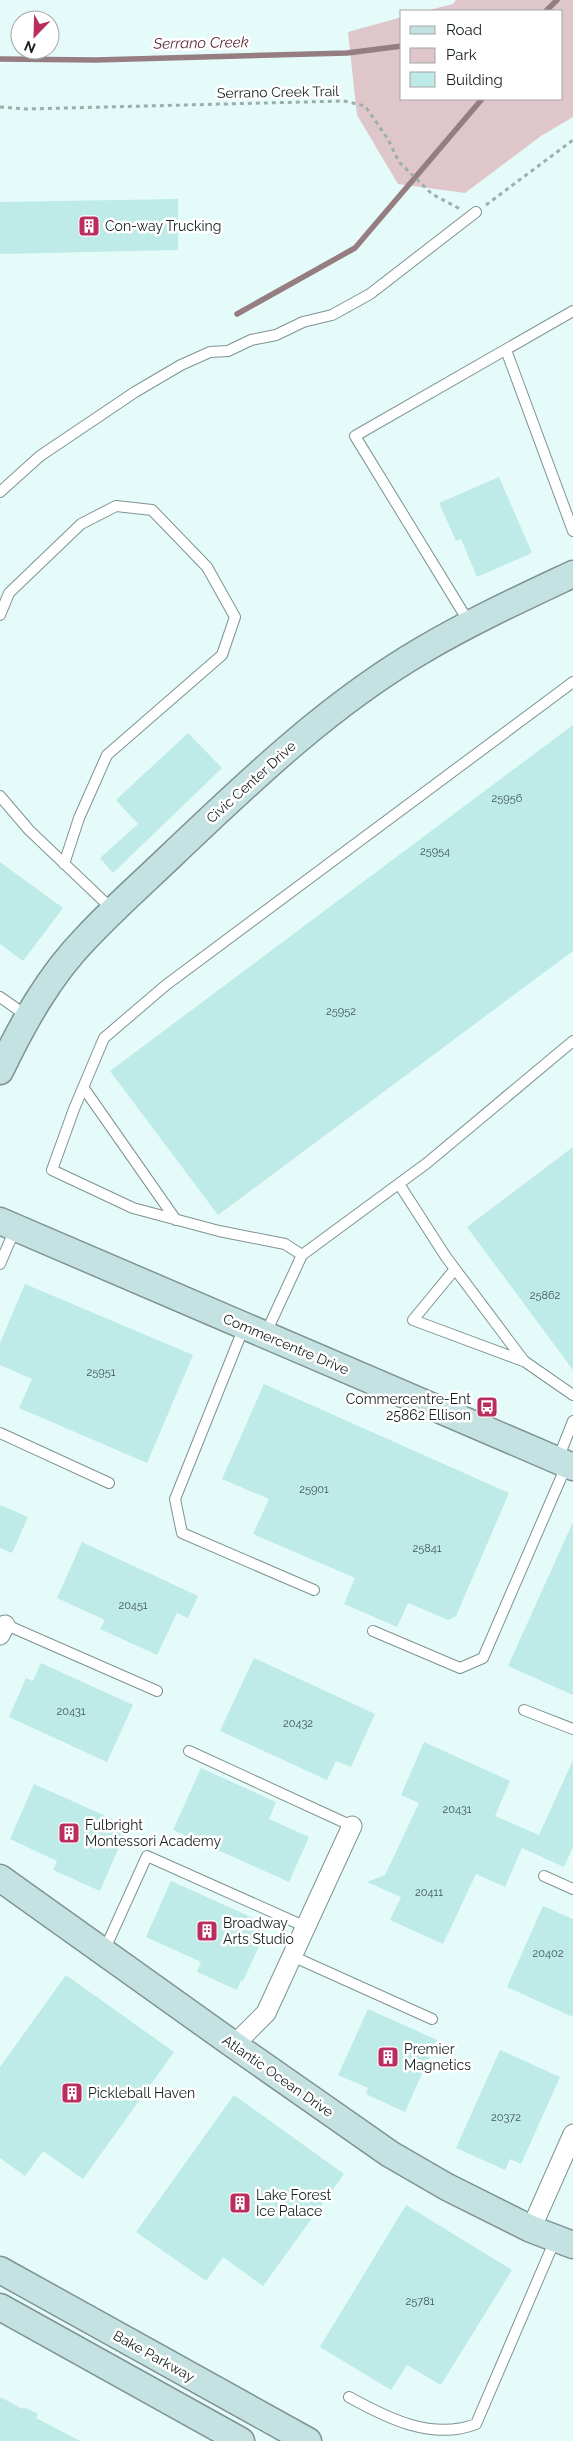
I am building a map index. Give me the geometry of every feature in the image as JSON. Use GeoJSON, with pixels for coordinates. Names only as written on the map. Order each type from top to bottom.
{"type":"FeatureCollection","features":[{"type":"Feature","properties":{"kind":"street","name":"Civic Center Drive"},"geometry":{"type":"LineString","coordinates":[[0,1070],[27,1016],[54,976],[85,938],[269,762],[347,702],[420,651],[470,624],[573,574]]}},
{"type":"Feature","properties":{"kind":"street","name":"Commercentre Drive"},"geometry":{"type":"LineString","coordinates":[[8,1225],[566,1464]]}},
{"type":"Feature","properties":{"kind":"street"},"geometry":{"type":"LineString","coordinates":[[234,2045],[266,2013],[352,1826]]}},
{"type":"Feature","properties":{"kind":"street","name":"Atlantic Ocean Drive"},"geometry":{"type":"LineString","coordinates":[[0,1878],[390,2154],[447,2187],[531,2229],[564,2242]]}},
{"type":"Feature","properties":{"kind":"street"},"geometry":{"type":"LineString","coordinates":[[531,2229],[573,2134]]}},
{"type":"Feature","properties":{"kind":"street","name":"Bake Parkway"},"geometry":{"type":"LineString","coordinates":[[0,2270],[308,2441]]}},
{"type":"Feature","properties":{"kind":"street"},"geometry":{"type":"LineString","coordinates":[[0,2307],[241,2441]]}},
{"type":"Feature","properties":{"kind":"lane"},"geometry":{"type":"LineString","coordinates":[[0,492],[46,452],[181,365],[210,352],[228,351],[252,340],[276,335],[303,322],[332,315],[370,294],[476,212]]}},
{"type":"Feature","properties":{"kind":"lane"},"geometry":{"type":"LineString","coordinates":[[470,624],[355,436],[573,312]]}},
{"type":"Feature","properties":{"kind":"lane"},"geometry":{"type":"LineString","coordinates":[[506,350],[573,531]]}},
{"type":"Feature","properties":{"kind":"lane"},"geometry":{"type":"LineString","coordinates":[[0,615],[9,593],[81,524],[116,506],[152,510],[207,567],[235,617],[222,655],[107,755],[79,818],[64,864]]}},
{"type":"Feature","properties":{"kind":"lane"},"geometry":{"type":"LineString","coordinates":[[302,1255],[285,1244],[219,1231],[133,1208],[52,1170],[83,1087],[104,1038],[166,985],[573,682]]}},
{"type":"Feature","properties":{"kind":"lane"},"geometry":{"type":"LineString","coordinates":[[0,796],[29,830],[114,911]]}},
{"type":"Feature","properties":{"kind":"lane"},"geometry":{"type":"LineString","coordinates":[[0,997],[27,1016]]}},
{"type":"Feature","properties":{"kind":"lane"},"geometry":{"type":"LineString","coordinates":[[314,1590],[182,1533],[175,1499],[254,1330],[302,1255],[399,1184],[573,1041]]}},
{"type":"Feature","properties":{"kind":"lane"},"geometry":{"type":"LineString","coordinates":[[83,1087],[176,1220]]}},
{"type":"Feature","properties":{"kind":"lane"},"geometry":{"type":"LineString","coordinates":[[399,1184],[456,1269],[524,1361]]}},
{"type":"Feature","properties":{"kind":"lane"},"geometry":{"type":"LineString","coordinates":[[0,1264],[8,1225]]}},
{"type":"Feature","properties":{"kind":"lane"},"geometry":{"type":"LineString","coordinates":[[456,1269],[413,1320],[524,1361],[573,1395]]}},
{"type":"Feature","properties":{"kind":"lane"},"geometry":{"type":"LineString","coordinates":[[373,1631],[460,1668],[483,1658],[566,1464],[573,1421]]}},
{"type":"Feature","properties":{"kind":"lane"},"geometry":{"type":"LineString","coordinates":[[0,1433],[109,1483]]}},
{"type":"Feature","properties":{"kind":"lane"},"geometry":{"type":"LineString","coordinates":[[2,1627],[157,1691]]}},
{"type":"Feature","properties":{"kind":"lane"},"geometry":{"type":"LineString","coordinates":[[524,1710],[573,1729]]}},
{"type":"Feature","properties":{"kind":"lane"},"geometry":{"type":"LineString","coordinates":[[189,1751],[352,1826]]}},
{"type":"Feature","properties":{"kind":"lane"},"geometry":{"type":"LineString","coordinates":[[104,1952],[147,1856],[306,1927]]}},
{"type":"Feature","properties":{"kind":"lane"},"geometry":{"type":"LineString","coordinates":[[544,1876],[573,1889]]}},
{"type":"Feature","properties":{"kind":"lane"},"geometry":{"type":"LineString","coordinates":[[292,1956],[432,2019]]}},
{"type":"Feature","properties":{"kind":"lane"},"geometry":{"type":"LineString","coordinates":[[349,2397],[397,2423],[427,2433],[464,2431],[476,2424],[564,2242]]}},
{"type":"Feature","properties":{"kind":"path","name":"Serrano Creek Trail"},"geometry":{"type":"LineString","coordinates":[[0,107],[26,109],[344,102],[365,106],[388,139],[399,162],[432,194],[457,208],[476,212]]}},
{"type":"Feature","properties":{"kind":"path"},"geometry":{"type":"LineString","coordinates":[[476,212],[573,140]]}},
{"type":"Feature","properties":{"kind":"green space"},"geometry":{"type":"Polygon","coordinates":[[[456,0],[573,0],[573,117],[541,136],[465,193],[398,184],[357,115],[348,32],[400,18],[400,100],[563,100],[563,10],[429,10],[453,4],[456,0]]]}},
{"type":"Feature","properties":{"kind":"building","name":"Con-way Trucking"},"geometry":{"type":"Polygon","coordinates":[[[178,199],[178,250],[0,254],[0,202],[178,199]]]}},
{"type":"Feature","properties":{"kind":"building"},"geometry":{"type":"Polygon","coordinates":[[[499,477],[532,553],[477,577],[461,539],[456,541],[439,503],[499,477]]]}},
{"type":"Feature","properties":{"kind":"building"},"geometry":{"type":"Polygon","coordinates":[[[573,725],[573,951],[218,1215],[110,1071],[573,725]]]}},
{"type":"Feature","properties":{"kind":"building"},"geometry":{"type":"Polygon","coordinates":[[[188,733],[222,768],[113,873],[100,858],[138,824],[116,800],[188,733]]]}},
{"type":"Feature","properties":{"kind":"building"},"geometry":{"type":"Polygon","coordinates":[[[0,862],[63,908],[23,961],[0,944],[0,862]]]}},
{"type":"Feature","properties":{"kind":"building"},"geometry":{"type":"Polygon","coordinates":[[[573,1147],[573,1370],[467,1227],[573,1147]]]}},
{"type":"Feature","properties":{"kind":"building"},"geometry":{"type":"Polygon","coordinates":[[[25,1284],[193,1355],[147,1463],[19,1408],[32,1379],[0,1365],[0,1343],[25,1284]]]}},
{"type":"Feature","properties":{"kind":"building"},"geometry":{"type":"Polygon","coordinates":[[[264,1384],[509,1493],[456,1616],[448,1620],[408,1603],[397,1627],[344,1604],[355,1578],[253,1534],[269,1499],[222,1479],[264,1384]]]}},
{"type":"Feature","properties":{"kind":"building"},"geometry":{"type":"Polygon","coordinates":[[[0,1505],[28,1517],[12,1553],[0,1548],[0,1505]]]}},
{"type":"Feature","properties":{"kind":"building"},"geometry":{"type":"Polygon","coordinates":[[[573,1522],[573,1695],[508,1666],[573,1522]]]}},
{"type":"Feature","properties":{"kind":"building"},"geometry":{"type":"Polygon","coordinates":[[[82,1542],[198,1596],[188,1618],[177,1613],[157,1655],[100,1629],[105,1620],[57,1598],[82,1542]]]}},
{"type":"Feature","properties":{"kind":"building"},"geometry":{"type":"Polygon","coordinates":[[[254,1658],[375,1714],[351,1767],[336,1761],[327,1780],[220,1731],[254,1658]]]}},
{"type":"Feature","properties":{"kind":"building"},"geometry":{"type":"Polygon","coordinates":[[[41,1663],[133,1705],[107,1762],[9,1717],[26,1678],[33,1681],[41,1663]]]}},
{"type":"Feature","properties":{"kind":"building"},"geometry":{"type":"Polygon","coordinates":[[[424,1742],[510,1781],[495,1816],[539,1835],[573,1760],[573,1847],[564,1867],[522,1848],[505,1887],[476,1874],[443,1944],[390,1920],[401,1897],[367,1882],[385,1875],[419,1803],[401,1795],[424,1742]]]}},
{"type":"Feature","properties":{"kind":"building"},"geometry":{"type":"Polygon","coordinates":[[[201,1768],[276,1802],[269,1819],[309,1837],[289,1882],[173,1830],[201,1768]]]}},
{"type":"Feature","properties":{"kind":"building","name":"Fulbright Montessori Academy"},"geometry":{"type":"Polygon","coordinates":[[[34,1784],[128,1826],[100,1891],[53,1870],[57,1861],[10,1839],[34,1784]]]}},
{"type":"Feature","properties":{"kind":"building","name":"Broadway Arts Studio"},"geometry":{"type":"Polygon","coordinates":[[[171,1881],[269,1925],[237,1990],[197,1972],[201,1962],[146,1937],[171,1881]]]}},
{"type":"Feature","properties":{"kind":"building"},"geometry":{"type":"Polygon","coordinates":[[[543,1906],[573,1919],[573,2017],[507,1987],[543,1906]]]}},
{"type":"Feature","properties":{"kind":"building","name":"Pickleball Haven"},"geometry":{"type":"Polygon","coordinates":[[[66,1975],[174,2052],[83,2179],[43,2151],[25,2176],[0,2158],[0,2067],[66,1975]]]}},
{"type":"Feature","properties":{"kind":"building","name":"Premier Magnetics"},"geometry":{"type":"Polygon","coordinates":[[[368,2009],[437,2040],[405,2112],[366,2094],[368,2088],[338,2075],[368,2009]]]}},
{"type":"Feature","properties":{"kind":"building"},"geometry":{"type":"Polygon","coordinates":[[[500,2050],[560,2077],[521,2164],[510,2159],[505,2170],[456,2148],[500,2050]]]}},
{"type":"Feature","properties":{"kind":"building","name":"Lake Forest Ice Palace"},"geometry":{"type":"Polygon","coordinates":[[[234,2095],[344,2174],[263,2286],[223,2257],[206,2281],[136,2232],[234,2095]]]}},
{"type":"Feature","properties":{"kind":"building"},"geometry":{"type":"Polygon","coordinates":[[[406,2205],[512,2270],[441,2385],[407,2365],[391,2390],[320,2347],[406,2205]]]}},
{"type":"Feature","properties":{"kind":"building"},"geometry":{"type":"Polygon","coordinates":[[[0,2397],[23,2409],[24,2407],[38,2414],[36,2418],[80,2441],[0,2441],[0,2397]]]}},
{"type":"Feature","properties":{"kind":"waterway","name":"Serrano Creek"},"geometry":{"type":"LineString","coordinates":[[547,10],[557,0]]}},
{"type":"Feature","properties":{"kind":"waterway","name":"Serrano Creek"},"geometry":{"type":"LineString","coordinates":[[0,59],[96,60],[347,53],[400,46]]}},
{"type":"Feature","properties":{"kind":"waterway","name":"Serrano Creek"},"geometry":{"type":"LineString","coordinates":[[237,314],[355,248],[481,100]]}},
{"type":"Feature","properties":{"kind":"place","name":"Con-way Trucking"},"geometry":{"type":"Point","coordinates":[89,226]}},
{"type":"Feature","properties":{"kind":"place","name":"Commercentre-Ent 25862 Ellison"},"geometry":{"type":"Point","coordinates":[487,1407]}},
{"type":"Feature","properties":{"kind":"place","name":"Fulbright Montessori Academy"},"geometry":{"type":"Point","coordinates":[69,1833]}},
{"type":"Feature","properties":{"kind":"place","name":"Broadway Arts Studio"},"geometry":{"type":"Point","coordinates":[207,1931]}},
{"type":"Feature","properties":{"kind":"place","name":"Premier Magnetics"},"geometry":{"type":"Point","coordinates":[388,2057]}},
{"type":"Feature","properties":{"kind":"place","name":"Pickleball Haven"},"geometry":{"type":"Point","coordinates":[72,2093]}},
{"type":"Feature","properties":{"kind":"place","name":"Lake Forest Ice Palace"},"geometry":{"type":"Point","coordinates":[240,2203]}}]}
